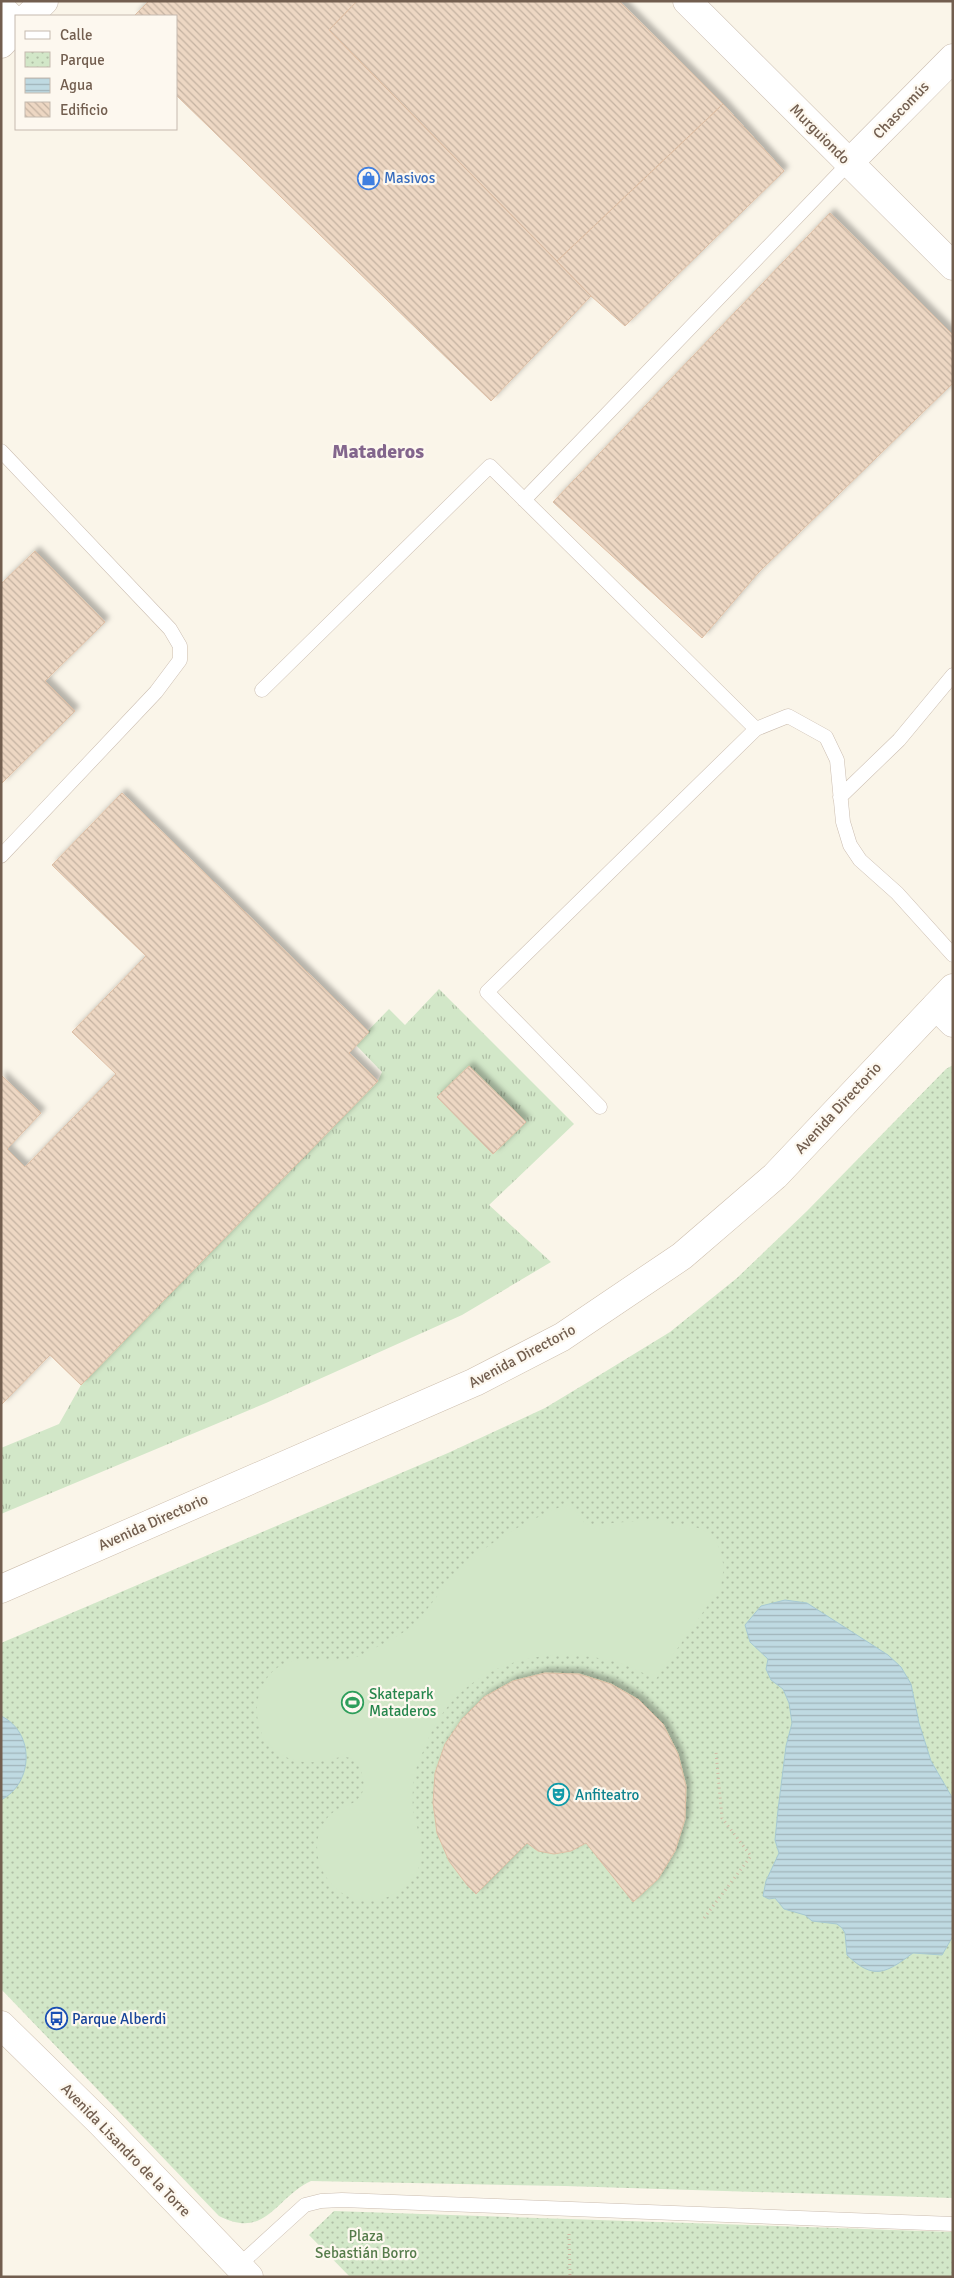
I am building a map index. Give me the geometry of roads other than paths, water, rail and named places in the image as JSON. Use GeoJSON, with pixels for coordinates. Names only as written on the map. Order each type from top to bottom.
{"type":"FeatureCollection","features":[{"type":"Feature","properties":{"kind":"main road"},"geometry":{"type":"LineString","coordinates":[[30,15],[44,1]]}},
{"type":"Feature","properties":{"kind":"main road","name":"Murguiondo"},"geometry":{"type":"LineString","coordinates":[[687,1],[953,266]]}},
{"type":"Feature","properties":{"kind":"main road"},"geometry":{"type":"LineString","coordinates":[[1,8],[15,22]]}},
{"type":"Feature","properties":{"kind":"main road"},"geometry":{"type":"LineString","coordinates":[[1,44],[15,29]]}},
{"type":"Feature","properties":{"kind":"main road","name":"Chascomús"},"geometry":{"type":"LineString","coordinates":[[849,163],[953,58]]}},
{"type":"Feature","properties":{"kind":"main road","name":"Avenida Directorio"},"geometry":{"type":"LineString","coordinates":[[1,1589],[475,1382],[562,1337],[682,1256],[774,1176],[947,1005]]}},
{"type":"Feature","properties":{"kind":"main road","name":"Avenida Lisandro de la Torre"},"geometry":{"type":"LineString","coordinates":[[1,2024],[102,2124],[243,2271]]}},
{"type":"Feature","properties":{"kind":"lane"},"geometry":{"type":"LineString","coordinates":[[524,500],[849,163]]}},
{"type":"Feature","properties":{"kind":"lane"},"geometry":{"type":"LineString","coordinates":[[1,451],[170,629],[180,646],[180,660],[156,692],[1,856]]}},
{"type":"Feature","properties":{"kind":"lane"},"geometry":{"type":"LineString","coordinates":[[262,690],[490,466],[756,729]]}},
{"type":"Feature","properties":{"kind":"lane"},"geometry":{"type":"LineString","coordinates":[[840,797],[900,740],[953,675]]}},
{"type":"Feature","properties":{"kind":"lane"},"geometry":{"type":"LineString","coordinates":[[600,1107],[487,992],[756,729],[788,716],[826,737],[838,760],[843,822],[850,844],[860,860],[897,893],[953,955]]}},
{"type":"Feature","properties":{"kind":"lane"},"geometry":{"type":"LineString","coordinates":[[243,2271],[305,2205],[321,2201],[342,2200],[953,2224]]}},
{"type":"Feature","properties":{"kind":"water"},"geometry":{"type":"Polygon","coordinates":[[[785,1600],[807,1603],[888,1655],[901,1667],[911,1684],[919,1723],[931,1761],[953,1799],[953,1936],[942,1955],[913,1953],[887,1969],[873,1971],[856,1963],[847,1955],[845,1933],[837,1924],[812,1921],[805,1915],[784,1909],[775,1898],[769,1899],[763,1896],[766,1881],[779,1853],[775,1840],[778,1810],[786,1746],[792,1723],[789,1703],[783,1689],[771,1680],[766,1669],[768,1659],[750,1642],[745,1625],[761,1606],[785,1600]]]}},
{"type":"Feature","properties":{"kind":"water"},"geometry":{"type":"Polygon","coordinates":[[[1,1716],[20,1733],[25,1745],[26,1758],[20,1782],[12,1792],[1,1800],[1,1716]]]}},
{"type":"Feature","properties":{"kind":"place","name":"Masivos"},"geometry":{"type":"Point","coordinates":[368,178]}},
{"type":"Feature","properties":{"kind":"place","name":"Skatepark Mataderos"},"geometry":{"type":"Point","coordinates":[353,1703]}},
{"type":"Feature","properties":{"kind":"place","name":"Anfiteatro"},"geometry":{"type":"Point","coordinates":[559,1795]}},
{"type":"Feature","properties":{"kind":"place","name":"Parque Alberdi"},"geometry":{"type":"Point","coordinates":[56,2019]}},
{"type":"Feature","properties":{"kind":"district","name":"Mataderos"},"geometry":{"type":"Point","coordinates":[378,451]}},
{"type":"Feature","properties":{"kind":"park label","name":"Plaza Sebastián Borro"},"geometry":{"type":"Point","coordinates":[366,2244]}}]}
